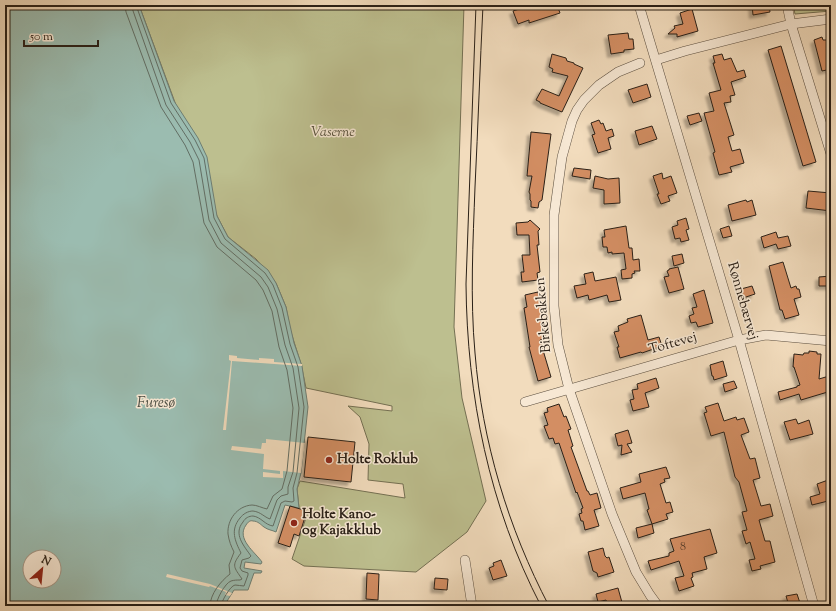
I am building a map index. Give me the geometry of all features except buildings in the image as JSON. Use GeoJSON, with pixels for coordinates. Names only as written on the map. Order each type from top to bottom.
{"type":"FeatureCollection","features":[{"type":"Feature","properties":{"kind":"street","name":"Rønnebærvej"},"geometry":{"type":"LineString","coordinates":[[639,5],[739,340],[814,606]]}},
{"type":"Feature","properties":{"kind":"street"},"geometry":{"type":"LineString","coordinates":[[787,5],[791,24],[831,154]]}},
{"type":"Feature","properties":{"kind":"street"},"geometry":{"type":"LineString","coordinates":[[656,60],[685,51],[791,24],[831,19]]}},
{"type":"Feature","properties":{"kind":"street","name":"Birkebakken"},"geometry":{"type":"LineString","coordinates":[[640,63],[618,72],[599,85],[584,100],[572,121],[562,157],[554,216],[554,306],[558,345],[569,389],[612,514],[636,572],[650,596],[658,606]]}},
{"type":"Feature","properties":{"kind":"street","name":"Toftevej"},"geometry":{"type":"LineString","coordinates":[[526,402],[739,340],[766,335],[831,341]]}},
{"type":"Feature","properties":{"kind":"street"},"geometry":{"type":"LineString","coordinates":[[465,560],[472,606]]}},
{"type":"Feature","properties":{"kind":"green space","name":"Vaserne"},"geometry":{"type":"Polygon","coordinates":[[[139,5],[464,5],[454,327],[462,398],[486,501],[467,532],[416,572],[304,566],[292,559],[308,512],[299,508],[297,489],[300,481],[405,498],[403,484],[368,480],[369,444],[360,417],[348,406],[392,411],[392,406],[306,388],[301,364],[290,329],[286,307],[276,283],[256,259],[228,237],[217,216],[139,5]]]}},
{"type":"Feature","properties":{"kind":"green space"},"geometry":{"type":"Polygon","coordinates":[[[793,5],[831,5],[831,11],[795,14],[793,5]]]}},
{"type":"Feature","properties":{"kind":"water","name":"Furesø"},"geometry":{"type":"Polygon","coordinates":[[[5,5],[139,5],[174,101],[198,138],[207,157],[217,216],[228,237],[268,270],[276,283],[286,307],[294,343],[302,366],[308,407],[301,473],[297,489],[299,508],[285,505],[276,532],[267,529],[255,521],[250,521],[247,524],[243,535],[251,550],[262,562],[261,564],[245,562],[244,568],[262,571],[261,573],[254,573],[248,590],[234,590],[224,606],[5,606],[5,5]]]}},
{"type":"Feature","properties":{"kind":"pier"},"geometry":{"type":"Polygon","coordinates":[[[229,355],[237,356],[237,358],[259,360],[259,358],[274,359],[274,362],[302,364],[302,366],[232,361],[226,430],[223,430],[231,361],[229,360],[229,355]]]}},
{"type":"Feature","properties":{"kind":"pier"},"geometry":{"type":"Polygon","coordinates":[[[266,439],[305,443],[301,473],[283,471],[283,478],[263,477],[263,472],[280,474],[280,471],[263,469],[264,454],[231,450],[232,446],[261,449],[262,443],[266,443],[266,439]]]}},
{"type":"Feature","properties":{"kind":"pier"},"geometry":{"type":"Polygon","coordinates":[[[167,574],[210,584],[232,593],[230,596],[225,595],[226,592],[210,586],[166,577],[167,574]]]}},
{"type":"Feature","properties":{"kind":"tram line"},"geometry":{"type":"LineString","coordinates":[[476,5],[466,284],[467,326],[471,368],[476,409],[484,450],[495,490],[507,529],[541,606]]}},
{"type":"Feature","properties":{"kind":"tram line"},"geometry":{"type":"LineString","coordinates":[[483,5],[472,270],[473,332],[475,353],[484,419],[499,483],[521,546],[549,606]]}},
{"type":"Feature","properties":{"kind":"place","name":"Holte Roklub"},"geometry":{"type":"Point","coordinates":[329,460]}},
{"type":"Feature","properties":{"kind":"place","name":"Holte Kano- og Kajakklub"},"geometry":{"type":"Point","coordinates":[294,523]}}]}
